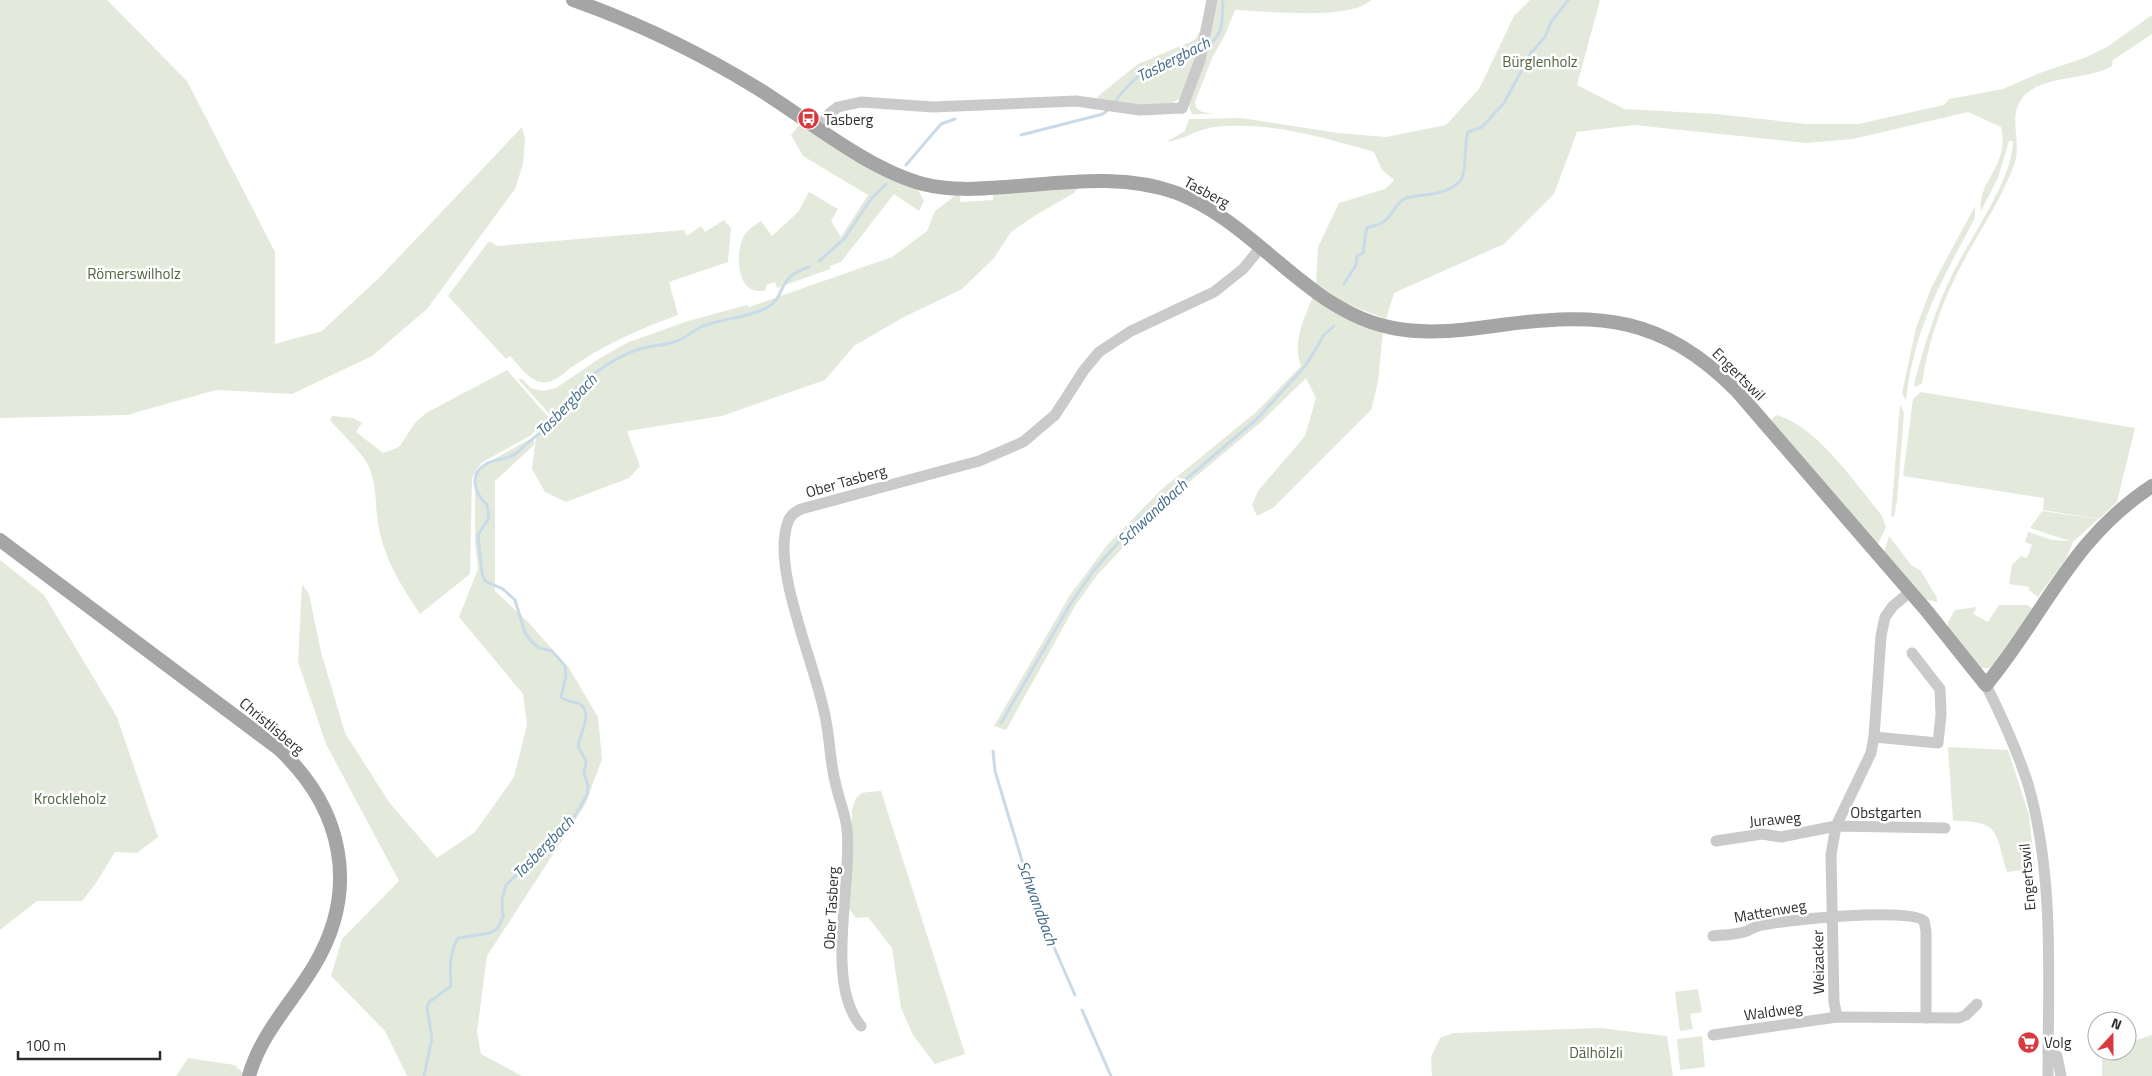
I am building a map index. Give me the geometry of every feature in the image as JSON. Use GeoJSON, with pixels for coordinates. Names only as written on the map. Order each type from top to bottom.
{"type":"FeatureCollection","features":[{"type":"Feature","properties":{"kind":"main road","name":"Tasberg"},"geometry":{"type":"LineString","coordinates":[[573,0],[641,26],[698,53],[885,169],[907,179],[937,187],[978,189],[1106,180],[1156,186],[1179,194],[1204,206],[1261,247],[1315,291],[1356,316]]}},
{"type":"Feature","properties":{"kind":"main road","name":"Engertswil"},"geometry":{"type":"LineString","coordinates":[[1356,316],[1392,328],[1451,332],[1543,320],[1580,318],[1617,321],[1654,332],[1687,349],[1712,366],[1736,390],[1910,592],[1970,663],[1986,685]]}},
{"type":"Feature","properties":{"kind":"main road"},"geometry":{"type":"LineString","coordinates":[[1986,685],[2090,538],[2116,512],[2147,489]]}},
{"type":"Feature","properties":{"kind":"main road","name":"Christlisberg"},"geometry":{"type":"LineString","coordinates":[[0,540],[104,615],[279,749],[304,777],[326,813],[337,843],[340,866],[341,884],[335,919],[318,959],[264,1039],[249,1076]]}},
{"type":"Feature","properties":{"kind":"street"},"geometry":{"type":"LineString","coordinates":[[819,128],[830,113],[838,107],[861,102],[933,107],[1076,101],[1123,108],[1184,111],[1202,54],[1212,0]]}},
{"type":"Feature","properties":{"kind":"street","name":"Ober Tasberg"},"geometry":{"type":"LineString","coordinates":[[860,1026],[847,1000],[842,940],[848,859],[847,827],[835,781],[824,707],[786,577],[785,543],[788,521],[791,516],[801,509],[978,461],[1023,442],[1055,415],[1084,370],[1108,345],[1131,331],[1214,292],[1243,269],[1261,247]]}},
{"type":"Feature","properties":{"kind":"street","name":"Obstgarten"},"geometry":{"type":"LineString","coordinates":[[1910,592],[1893,606],[1885,617],[1881,636],[1874,737],[1863,774],[1836,826],[1944,828]]}},
{"type":"Feature","properties":{"kind":"street"},"geometry":{"type":"LineString","coordinates":[[1874,737],[1938,743],[1941,715],[1940,689],[1912,653]]}},
{"type":"Feature","properties":{"kind":"street","name":"Engertswil"},"geometry":{"type":"LineString","coordinates":[[1986,685],[2008,732],[2028,784],[2039,834],[2046,890],[2048,1076]]}},
{"type":"Feature","properties":{"kind":"street"},"geometry":{"type":"LineString","coordinates":[[1832,916],[1831,855],[1836,826]]}},
{"type":"Feature","properties":{"kind":"street","name":"Juraweg"},"geometry":{"type":"LineString","coordinates":[[1716,841],[1762,834],[1781,837],[1836,826]]}},
{"type":"Feature","properties":{"kind":"street","name":"Weizacker"},"geometry":{"type":"LineString","coordinates":[[1837,1017],[1834,1002],[1832,916],[1907,915],[1923,919],[1926,931],[1926,1018]]}},
{"type":"Feature","properties":{"kind":"street","name":"Mattenweg"},"geometry":{"type":"LineString","coordinates":[[1713,936],[1744,932],[1757,926],[1832,916]]}},
{"type":"Feature","properties":{"kind":"street"},"geometry":{"type":"LineString","coordinates":[[1837,1017],[1961,1018],[1978,1004]]}},
{"type":"Feature","properties":{"kind":"street","name":"Waldweg"},"geometry":{"type":"LineString","coordinates":[[1713,1034],[1837,1017]]}},
{"type":"Feature","properties":{"kind":"street"},"geometry":{"type":"LineString","coordinates":[[2048,1052],[2057,1056],[2060,1076]]}},
{"type":"Feature","properties":{"kind":"green space","name":"Römerswilholz"},"geometry":{"type":"Polygon","coordinates":[[[0,0],[107,0],[187,81],[275,252],[275,344],[322,331],[380,277],[522,127],[525,139],[523,164],[515,189],[427,309],[372,356],[292,394],[216,390],[127,415],[0,418],[0,0]]]}},
{"type":"Feature","properties":{"kind":"green space"},"geometry":{"type":"Polygon","coordinates":[[[1216,0],[1371,0],[1345,11],[1327,13],[1235,10],[1225,35],[1212,58],[1195,102],[1196,108],[1202,112],[1214,114],[1192,114],[1184,94],[1176,101],[1157,107],[1134,106],[1102,101],[1097,97],[1138,64],[1195,40],[1216,0]]]}},
{"type":"Feature","properties":{"kind":"green space","name":"Bürglenholz"},"geometry":{"type":"Polygon","coordinates":[[[1530,0],[1600,0],[1577,85],[1624,109],[1716,114],[1806,124],[1858,124],[1944,105],[1949,99],[2003,89],[2040,73],[2084,58],[2107,47],[2152,15],[2152,34],[2113,60],[2112,66],[2092,74],[2043,84],[2032,89],[2024,96],[2016,112],[2017,147],[2014,165],[2002,193],[1963,262],[1944,302],[1927,355],[1922,383],[1916,387],[1914,385],[1930,328],[1941,300],[1960,259],[1998,190],[2011,156],[2013,141],[2009,141],[1998,178],[1981,211],[1981,200],[1984,190],[1998,163],[2003,141],[2001,127],[1968,112],[1853,139],[1806,143],[1634,125],[1577,132],[1554,194],[1504,244],[1394,293],[1386,319],[1345,303],[1316,283],[1318,247],[1339,203],[1385,189],[1394,180],[1382,170],[1374,152],[1315,136],[1255,126],[1214,127],[1166,142],[1185,131],[1189,119],[1241,118],[1338,133],[1386,137],[1446,125],[1479,89],[1514,16],[1530,0]]]}},
{"type":"Feature","properties":{"kind":"green space"},"geometry":{"type":"Polygon","coordinates":[[[800,124],[886,177],[918,190],[924,201],[919,211],[894,194],[841,262],[830,266],[830,269],[777,288],[775,282],[766,285],[766,290],[756,291],[743,281],[739,262],[739,251],[742,242],[745,234],[751,228],[761,221],[772,236],[798,212],[809,192],[838,209],[831,221],[841,237],[868,195],[803,156],[791,135],[800,124]]]}},
{"type":"Feature","properties":{"kind":"green space"},"geometry":{"type":"Polygon","coordinates":[[[1079,187],[1074,193],[1011,232],[994,258],[962,289],[902,318],[854,346],[825,380],[722,416],[627,431],[640,466],[629,478],[566,502],[545,492],[532,469],[536,436],[553,418],[518,379],[522,379],[531,388],[543,391],[556,388],[600,358],[629,342],[688,321],[747,305],[749,307],[892,257],[927,231],[935,211],[956,195],[960,195],[960,202],[993,200],[993,193],[1079,187]]]}},
{"type":"Feature","properties":{"kind":"green space"},"geometry":{"type":"Polygon","coordinates":[[[1975,206],[1975,218],[1940,285],[1922,328],[1915,351],[1906,401],[1902,393],[1916,328],[1932,286],[1975,206]]]}},
{"type":"Feature","properties":{"kind":"green space"},"geometry":{"type":"Polygon","coordinates":[[[724,220],[731,228],[728,262],[669,282],[678,315],[612,343],[551,381],[537,381],[529,376],[510,356],[506,359],[448,296],[489,241],[497,246],[684,230],[687,236],[701,226],[705,232],[724,220]]]}},
{"type":"Feature","properties":{"kind":"green space"},"geometry":{"type":"Polygon","coordinates":[[[1314,295],[1383,331],[1378,382],[1371,410],[1273,508],[1257,516],[1252,505],[1258,491],[1305,436],[1316,398],[1306,378],[1260,423],[1169,499],[1098,574],[1075,606],[1006,730],[994,726],[1070,595],[1108,544],[1163,488],[1255,413],[1301,366],[1298,348],[1300,330],[1314,295]]]}},
{"type":"Feature","properties":{"kind":"green space"},"geometry":{"type":"Polygon","coordinates":[[[507,370],[549,418],[530,436],[481,463],[472,478],[470,574],[420,614],[400,582],[384,549],[378,524],[375,488],[369,467],[357,449],[330,420],[332,416],[353,418],[362,423],[356,432],[383,453],[399,447],[415,423],[426,413],[507,370]]]}},
{"type":"Feature","properties":{"kind":"green space"},"geometry":{"type":"Polygon","coordinates":[[[1921,392],[2135,428],[2117,502],[2099,519],[2043,510],[2044,498],[1903,476],[1913,399],[1921,392]]]}},
{"type":"Feature","properties":{"kind":"green space"},"geometry":{"type":"Polygon","coordinates":[[[1900,404],[1904,413],[1897,502],[1894,516],[1891,517],[1900,404]]]}},
{"type":"Feature","properties":{"kind":"green space"},"geometry":{"type":"Polygon","coordinates":[[[1776,415],[1791,421],[1821,443],[1861,489],[1882,516],[1886,527],[1878,544],[1770,421],[1776,415]]]}},
{"type":"Feature","properties":{"kind":"green space"},"geometry":{"type":"Polygon","coordinates":[[[534,437],[534,445],[495,481],[495,591],[528,622],[569,668],[598,717],[602,759],[585,805],[487,956],[477,1032],[481,1054],[522,1076],[407,1076],[385,1031],[331,976],[342,939],[399,881],[326,744],[298,662],[302,584],[309,594],[321,652],[345,733],[389,802],[437,858],[475,832],[514,777],[527,725],[523,694],[459,617],[478,569],[475,543],[475,479],[483,465],[534,437]]]}},
{"type":"Feature","properties":{"kind":"green space"},"geometry":{"type":"Polygon","coordinates":[[[2042,511],[2098,519],[2073,542],[2067,557],[2038,597],[2029,590],[2029,587],[2009,584],[2012,565],[2021,556],[2027,558],[2032,545],[2025,542],[2028,532],[2052,540],[2070,541],[2030,528],[2042,511]]]}},
{"type":"Feature","properties":{"kind":"green space"},"geometry":{"type":"Polygon","coordinates":[[[1889,536],[1911,565],[1921,571],[1937,598],[1937,602],[1923,599],[1884,553],[1889,536]]]}},
{"type":"Feature","properties":{"kind":"green space","name":"Krockleholz"},"geometry":{"type":"Polygon","coordinates":[[[0,560],[44,595],[117,717],[158,837],[137,853],[115,852],[96,883],[82,901],[37,901],[0,930],[0,560]]]}},
{"type":"Feature","properties":{"kind":"green space"},"geometry":{"type":"Polygon","coordinates":[[[1999,605],[2027,605],[2033,609],[1994,666],[1981,668],[1948,630],[1948,622],[1955,610],[1977,607],[1973,614],[1988,622],[1999,605]]]}},
{"type":"Feature","properties":{"kind":"green space"},"geometry":{"type":"Polygon","coordinates":[[[1948,747],[2008,750],[2029,815],[2035,869],[2007,872],[1997,838],[1988,826],[1980,823],[1953,821],[1948,747]]]}},
{"type":"Feature","properties":{"kind":"green space"},"geometry":{"type":"Polygon","coordinates":[[[881,791],[965,1054],[935,1064],[913,1035],[901,1008],[892,948],[868,917],[856,918],[849,909],[852,810],[856,799],[861,794],[881,791]]]}},
{"type":"Feature","properties":{"kind":"green space"},"geometry":{"type":"Polygon","coordinates":[[[1698,989],[1702,1012],[1690,1014],[1693,1029],[1680,1031],[1675,992],[1698,989]]]}},
{"type":"Feature","properties":{"kind":"green space","name":"Dälhölzli"},"geometry":{"type":"Polygon","coordinates":[[[1600,1028],[1667,1036],[1673,1076],[1432,1076],[1431,1057],[1440,1038],[1453,1033],[1600,1028]]]}},
{"type":"Feature","properties":{"kind":"green space"},"geometry":{"type":"Polygon","coordinates":[[[2152,1035],[2152,1076],[2102,1076],[2102,1061],[2137,1061],[2137,1040],[2152,1035]]]}},
{"type":"Feature","properties":{"kind":"green space"},"geometry":{"type":"Polygon","coordinates":[[[1702,1036],[1705,1067],[1680,1070],[1677,1039],[1702,1036]]]}},
{"type":"Feature","properties":{"kind":"green space"},"geometry":{"type":"Polygon","coordinates":[[[188,1058],[235,1065],[246,1076],[176,1076],[188,1058]]]}},
{"type":"Feature","properties":{"kind":"waterway","name":"Tasbergbach"},"geometry":{"type":"LineString","coordinates":[[1206,45],[1212,42],[1219,32],[1223,0]]}},
{"type":"Feature","properties":{"kind":"waterway","name":"Schwandbach"},"geometry":{"type":"LineString","coordinates":[[1344,284],[1356,265],[1357,256],[1363,253],[1367,228],[1386,220],[1401,201],[1410,197],[1449,189],[1460,181],[1464,172],[1468,132],[1482,127],[1504,103],[1531,53],[1545,37],[1551,22],[1568,0]]}},
{"type":"Feature","properties":{"kind":"waterway","name":"Tasbergbach"},"geometry":{"type":"LineString","coordinates":[[1114,103],[1132,82],[1151,67],[1174,55],[1200,46]]}},
{"type":"Feature","properties":{"kind":"waterway","name":"Tasbergbach"},"geometry":{"type":"LineString","coordinates":[[1021,135],[1103,114],[1110,108]]}},
{"type":"Feature","properties":{"kind":"waterway"},"geometry":{"type":"LineString","coordinates":[[906,165],[941,124],[955,119]]}},
{"type":"Feature","properties":{"kind":"waterway","name":"Tasbergbach"},"geometry":{"type":"LineString","coordinates":[[819,261],[844,239],[871,199],[886,184]]}},
{"type":"Feature","properties":{"kind":"waterway","name":"Tasbergbach"},"geometry":{"type":"LineString","coordinates":[[424,1076],[432,1038],[427,1008],[429,1002],[451,986],[450,967],[458,938],[490,933],[497,929],[503,917],[502,900],[506,885],[570,823],[587,795],[588,786],[584,773],[586,761],[578,746],[586,718],[584,708],[580,704],[561,697],[566,676],[565,666],[552,651],[539,648],[531,641],[525,633],[515,600],[503,589],[485,581],[482,573],[478,535],[489,518],[487,505],[479,496],[475,484],[477,473],[486,464],[518,452],[552,423],[579,386],[604,367],[632,352],[681,340],[702,326],[760,311],[774,303],[791,276],[809,267]]}},
{"type":"Feature","properties":{"kind":"waterway","name":"Schwandbach"},"geometry":{"type":"LineString","coordinates":[[1001,723],[1071,603],[1094,570],[1139,519],[1257,419],[1306,365],[1324,335],[1334,326]]}},
{"type":"Feature","properties":{"kind":"waterway","name":"Schwandbach"},"geometry":{"type":"LineString","coordinates":[[993,751],[995,771],[1035,904],[1075,995]]}},
{"type":"Feature","properties":{"kind":"waterway","name":"Schwandbach"},"geometry":{"type":"LineString","coordinates":[[1082,1010],[1111,1076]]}},
{"type":"Feature","properties":{"kind":"place","name":"Tasberg"},"geometry":{"type":"Point","coordinates":[808,119]}},
{"type":"Feature","properties":{"kind":"place","name":"Volg"},"geometry":{"type":"Point","coordinates":[2028,1042]}}]}
